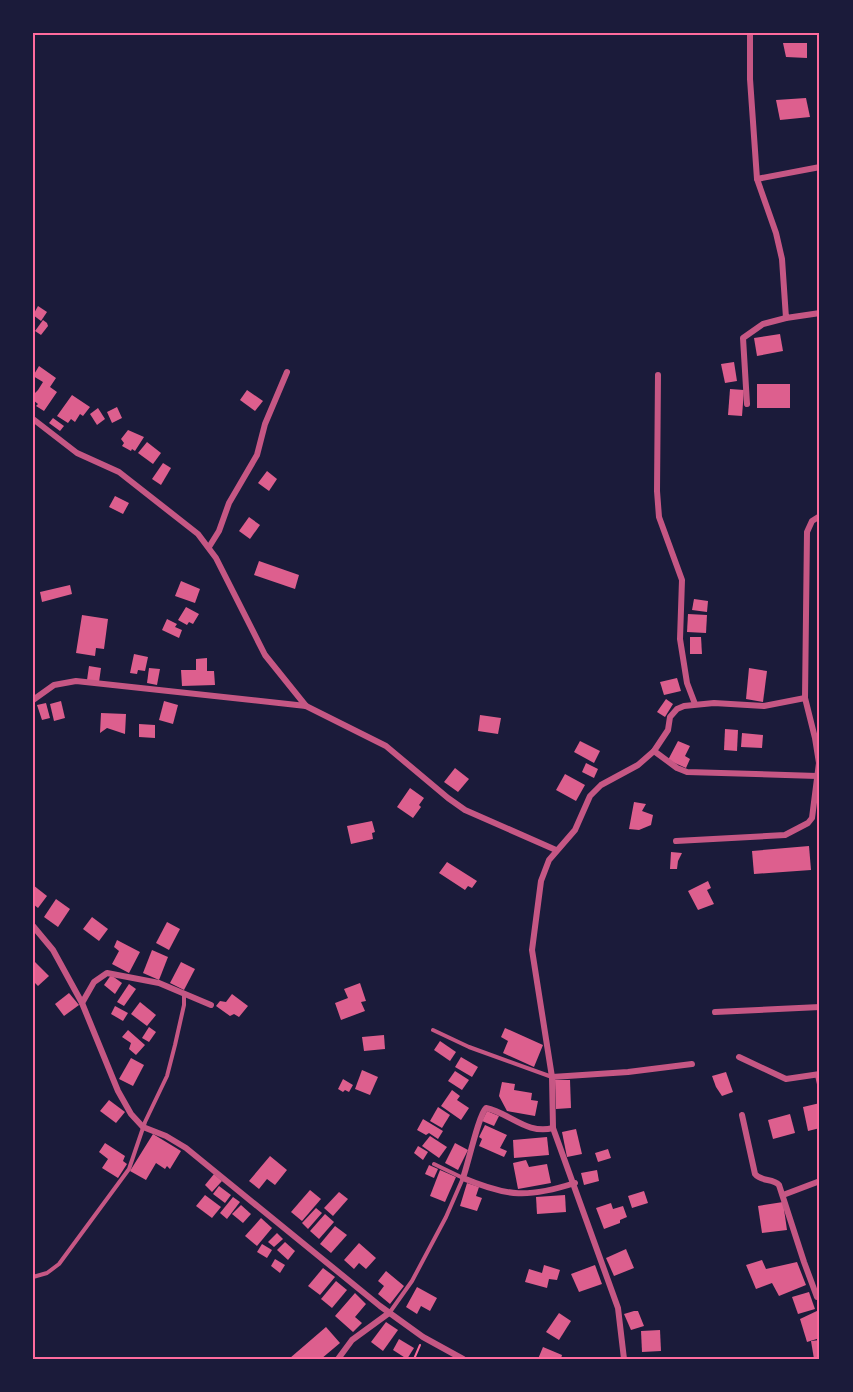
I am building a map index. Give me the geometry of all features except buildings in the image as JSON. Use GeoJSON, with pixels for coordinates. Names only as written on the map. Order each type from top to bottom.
{"type":"FeatureCollection","features":[{"type":"Feature","properties":{"kind":"street"},"geometry":{"type":"LineString","coordinates":[[750,33],[750,79],[757,179],[777,233],[782,258],[786,318]]}},
{"type":"Feature","properties":{"kind":"street"},"geometry":{"type":"LineString","coordinates":[[757,179],[820,167]]}},
{"type":"Feature","properties":{"kind":"street"},"geometry":{"type":"LineString","coordinates":[[747,404],[743,338],[763,324],[786,318],[820,314]]}},
{"type":"Feature","properties":{"kind":"street"},"geometry":{"type":"LineString","coordinates":[[209,547],[219,531],[229,502],[257,455],[265,424],[287,372]]}},
{"type":"Feature","properties":{"kind":"street"},"geometry":{"type":"LineString","coordinates":[[658,375],[657,492],[659,518],[682,580],[680,639],[687,683],[695,704]]}},
{"type":"Feature","properties":{"kind":"street"},"geometry":{"type":"LineString","coordinates":[[33,419],[77,453],[119,472],[186,524],[209,547],[261,648],[306,706]]}},
{"type":"Feature","properties":{"kind":"street"},"geometry":{"type":"LineString","coordinates":[[676,841],[782,836],[808,823],[812,818],[819,763],[805,698],[807,532],[812,521],[820,516]]}},
{"type":"Feature","properties":{"kind":"street"},"geometry":{"type":"LineString","coordinates":[[33,700],[54,685],[76,681],[306,706],[386,746],[465,810],[556,850]]}},
{"type":"Feature","properties":{"kind":"street"},"geometry":{"type":"LineString","coordinates":[[624,1359],[618,1308],[553,1128],[552,1077],[532,950],[544,869],[556,850],[574,830],[585,804],[596,790],[638,765],[654,751],[668,730],[671,715],[681,707],[695,704],[764,706],[805,698]]}},
{"type":"Feature","properties":{"kind":"street"},"geometry":{"type":"LineString","coordinates":[[654,751],[677,768],[687,772],[817,776]]}},
{"type":"Feature","properties":{"kind":"street"},"geometry":{"type":"LineString","coordinates":[[33,926],[54,950],[82,1003],[118,1091],[131,1114],[143,1126],[186,1148],[389,1313],[423,1337],[463,1359]]}},
{"type":"Feature","properties":{"kind":"street"},"geometry":{"type":"LineString","coordinates":[[82,1003],[94,982],[107,973],[159,984],[211,1005]]}},
{"type":"Feature","properties":{"kind":"street"},"geometry":{"type":"LineString","coordinates":[[714,1012],[820,1007]]}},
{"type":"Feature","properties":{"kind":"street"},"geometry":{"type":"LineString","coordinates":[[739,1057],[785,1078],[819,1074],[820,1084]]}},
{"type":"Feature","properties":{"kind":"street"},"geometry":{"type":"LineString","coordinates":[[552,1077],[628,1072],[692,1064]]}},
{"type":"Feature","properties":{"kind":"street"},"geometry":{"type":"LineString","coordinates":[[553,1128],[538,1130],[530,1128],[486,1108],[480,1115],[463,1178],[508,1194],[544,1193],[575,1184]]}},
{"type":"Feature","properties":{"kind":"street"},"geometry":{"type":"LineString","coordinates":[[742,1115],[755,1174],[759,1179],[777,1182],[817,1297]]}},
{"type":"Feature","properties":{"kind":"street"},"geometry":{"type":"LineString","coordinates":[[783,1195],[820,1181]]}},
{"type":"Feature","properties":{"kind":"street"},"geometry":{"type":"LineString","coordinates":[[338,1359],[352,1340],[389,1313]]}},
{"type":"Feature","properties":{"kind":"lane"},"geometry":{"type":"LineString","coordinates":[[33,1277],[56,1268],[129,1169],[143,1126],[172,1059],[184,1005],[184,994]]}},
{"type":"Feature","properties":{"kind":"lane"},"geometry":{"type":"LineString","coordinates":[[433,1030],[469,1047],[552,1077]]}},
{"type":"Feature","properties":{"kind":"lane"},"geometry":{"type":"LineString","coordinates":[[389,1313],[412,1281],[446,1217],[463,1178],[434,1164]]}},
{"type":"Feature","properties":{"kind":"path"},"geometry":{"type":"LineString","coordinates":[[414,1359],[423,1337]]}}]}
